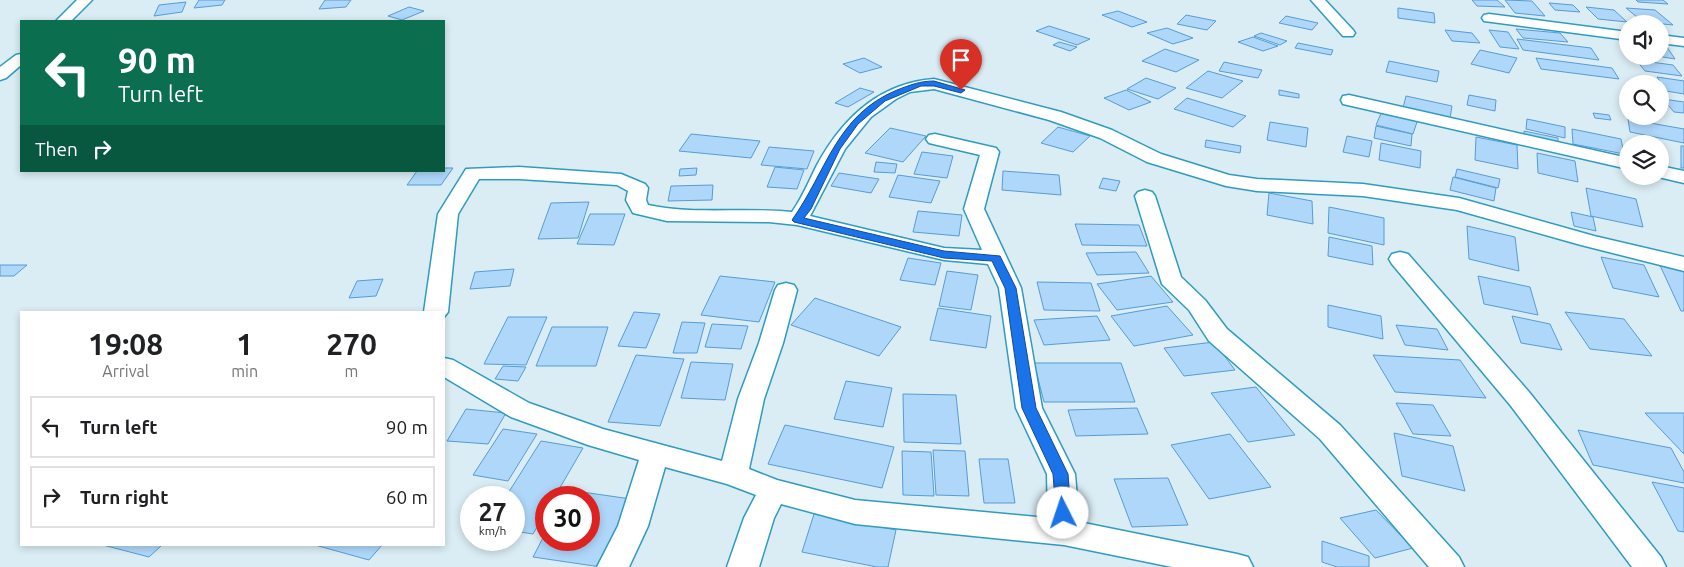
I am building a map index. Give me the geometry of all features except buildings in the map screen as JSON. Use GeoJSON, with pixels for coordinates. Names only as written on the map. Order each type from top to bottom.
{"type":"FeatureCollection","features":[{"type":"Feature","properties":{"kind":"street"},"geometry":{"type":"LineString","coordinates":[[64,20],[85,0]]}},
{"type":"Feature","properties":{"kind":"street"},"geometry":{"type":"LineString","coordinates":[[1318,0],[1348,34]]}},
{"type":"Feature","properties":{"kind":"street"},"geometry":{"type":"LineString","coordinates":[[1489,18],[1619,35]]}},
{"type":"Feature","properties":{"kind":"street"},"geometry":{"type":"LineString","coordinates":[[1669,40],[1684,42]]}},
{"type":"Feature","properties":{"kind":"street"},"geometry":{"type":"LineString","coordinates":[[0,74],[20,59]]}},
{"type":"Feature","properties":{"kind":"street"},"geometry":{"type":"LineString","coordinates":[[798,220],[806,209],[836,149],[854,122],[882,99],[920,84],[934,84],[1055,116],[1106,134],[1154,158],[1226,180],[1257,185],[1363,190],[1459,204],[1588,241],[1684,264]]}},
{"type":"Feature","properties":{"kind":"street"},"geometry":{"type":"LineString","coordinates":[[1349,100],[1619,162]]}},
{"type":"Feature","properties":{"kind":"street"},"geometry":{"type":"LineString","coordinates":[[935,139],[990,152],[974,209],[1010,288],[1029,408],[1061,474],[1064,532]]}},
{"type":"Feature","properties":{"kind":"street"},"geometry":{"type":"LineString","coordinates":[[436,311],[448,214],[473,173],[519,173],[621,180],[638,188],[636,200],[640,209],[667,215],[770,216],[798,220],[944,254],[996,258]]}},
{"type":"Feature","properties":{"kind":"street"},"geometry":{"type":"LineString","coordinates":[[1669,174],[1684,177]]}},
{"type":"Feature","properties":{"kind":"street"},"geometry":{"type":"LineString","coordinates":[[1145,196],[1165,256],[1170,279],[1197,306],[1218,335],[1330,432],[1448,567]]}},
{"type":"Feature","properties":{"kind":"street"},"geometry":{"type":"LineString","coordinates":[[1400,259],[1520,399],[1650,567]]}},
{"type":"Feature","properties":{"kind":"street"},"geometry":{"type":"LineString","coordinates":[[733,476],[751,399],[771,343],[786,290]]}},
{"type":"Feature","properties":{"kind":"street"},"geometry":{"type":"LineString","coordinates":[[445,367],[520,410],[598,438],[733,476],[773,490],[855,512],[1064,532],[1237,567]]}},
{"type":"Feature","properties":{"kind":"street"},"geometry":{"type":"LineString","coordinates":[[613,567],[633,526],[655,455]]}},
{"type":"Feature","properties":{"kind":"street"},"geometry":{"type":"LineString","coordinates":[[743,567],[759,518],[773,490]]}},
{"type":"Feature","properties":{"kind":"route"},"geometry":{"type":"LineString","coordinates":[[961,90],[934,84],[920,84],[882,99],[854,122],[836,149],[806,209],[798,220],[944,254],[996,258],[1010,288],[1029,408],[1061,474],[1063,513]]}}]}
